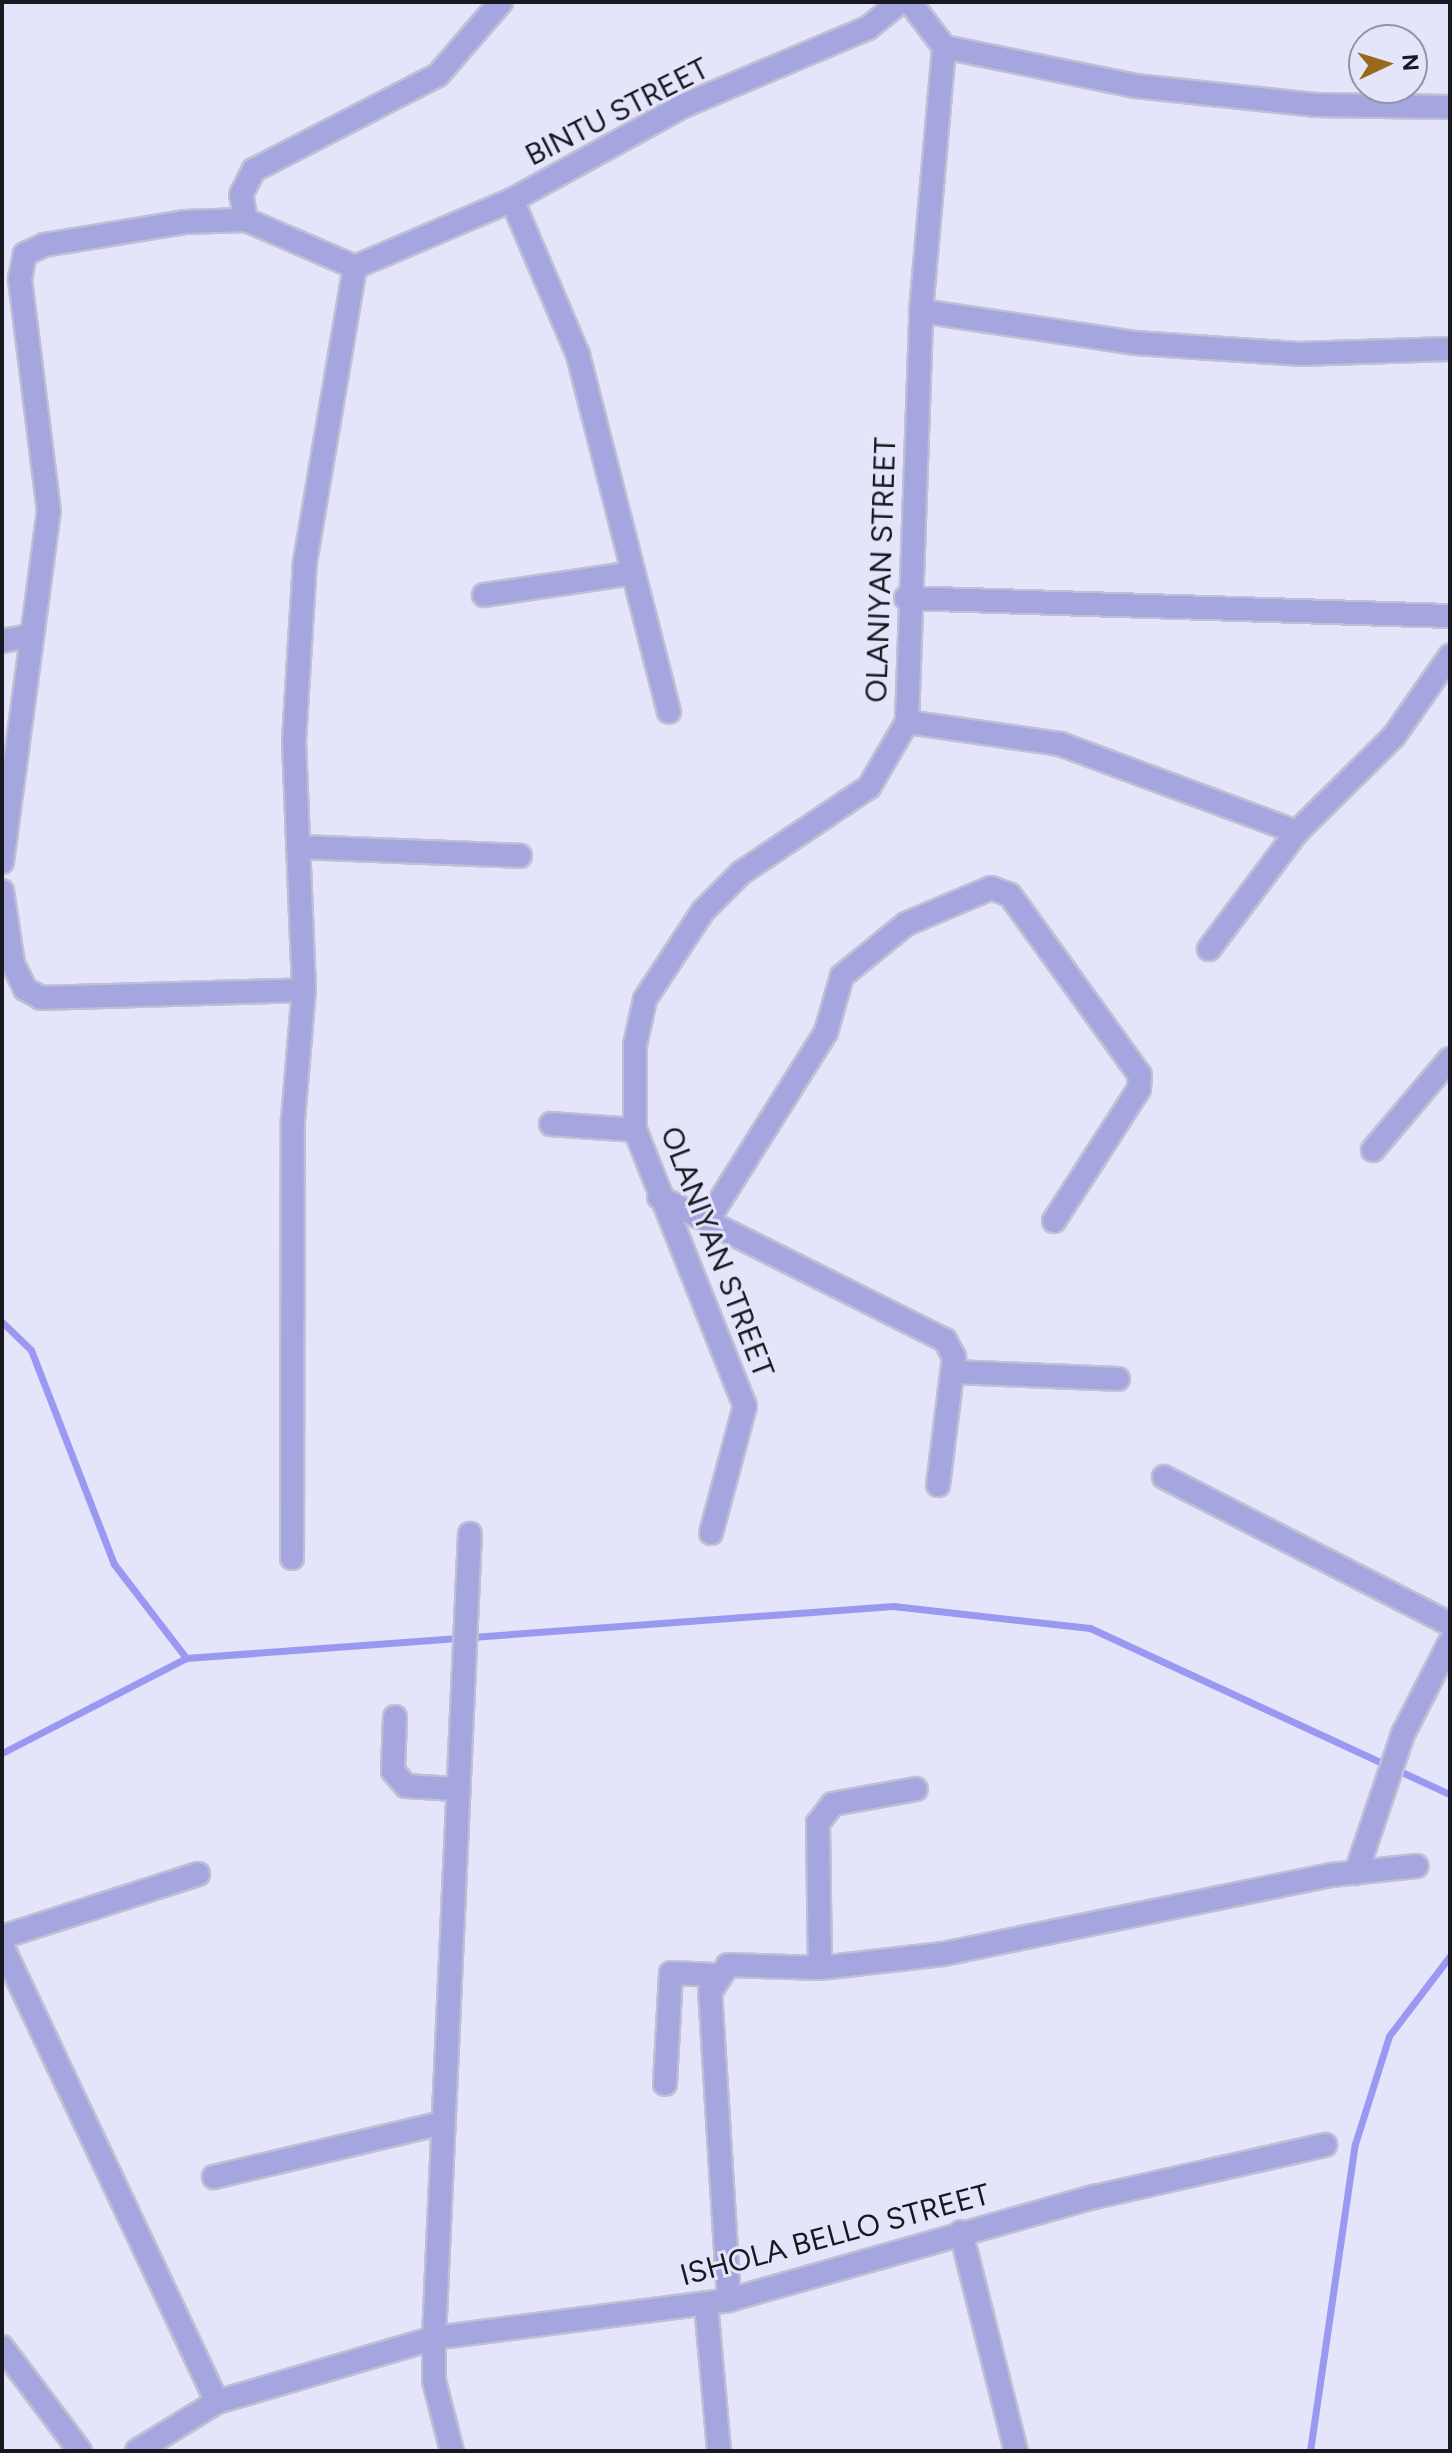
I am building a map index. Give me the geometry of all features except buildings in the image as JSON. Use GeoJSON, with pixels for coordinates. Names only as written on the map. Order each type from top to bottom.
{"type":"FeatureCollection","features":[{"type":"Feature","properties":{"kind":"street"},"geometry":{"type":"LineString","coordinates":[[246,220],[241,195],[254,170],[438,75],[501,2]]}},
{"type":"Feature","properties":{"kind":"street","name":"BINTU STREET"},"geometry":{"type":"LineString","coordinates":[[355,267],[512,200],[683,106],[868,28],[900,2]]}},
{"type":"Feature","properties":{"kind":"street"},"geometry":{"type":"LineString","coordinates":[[910,2],[944,47],[1135,86],[1315,105],[1450,107]]}},
{"type":"Feature","properties":{"kind":"street","name":"OLANIYAN STREET"},"geometry":{"type":"LineString","coordinates":[[711,1533],[745,1406],[659,1197],[635,1130],[635,1045],[645,999],[670,951],[741,873],[869,787],[907,722],[906,598],[921,311],[944,47]]}},
{"type":"Feature","properties":{"kind":"street"},"geometry":{"type":"LineString","coordinates":[[512,200],[578,355],[610,460],[633,573],[669,712]]}},
{"type":"Feature","properties":{"kind":"street"},"geometry":{"type":"LineString","coordinates":[[2,862],[49,512],[20,279],[25,254],[44,245],[184,222],[246,220],[355,267],[305,562],[294,741],[304,990],[293,1120],[292,1558]]}},
{"type":"Feature","properties":{"kind":"street"},"geometry":{"type":"LineString","coordinates":[[921,311],[1135,343],[1284,353],[1450,349]]}},
{"type":"Feature","properties":{"kind":"street"},"geometry":{"type":"LineString","coordinates":[[484,595],[633,573]]}},
{"type":"Feature","properties":{"kind":"street"},"geometry":{"type":"LineString","coordinates":[[906,598],[1450,616]]}},
{"type":"Feature","properties":{"kind":"street"},"geometry":{"type":"LineString","coordinates":[[2,641],[30,636]]}},
{"type":"Feature","properties":{"kind":"street"},"geometry":{"type":"LineString","coordinates":[[1209,949],[1297,832],[1394,736],[1450,656]]}},
{"type":"Feature","properties":{"kind":"street"},"geometry":{"type":"LineString","coordinates":[[907,722],[1060,744],[1297,832]]}},
{"type":"Feature","properties":{"kind":"street"},"geometry":{"type":"LineString","coordinates":[[298,847],[520,856]]}},
{"type":"Feature","properties":{"kind":"street"},"geometry":{"type":"LineString","coordinates":[[709,1218],[826,1032],[842,976],[906,924],[991,888],[1010,895],[1140,1075],[1139,1089],[1054,1221]]}},
{"type":"Feature","properties":{"kind":"street"},"geometry":{"type":"LineString","coordinates":[[2,891],[13,964],[25,989],[41,998],[304,990]]}},
{"type":"Feature","properties":{"kind":"street"},"geometry":{"type":"LineString","coordinates":[[1373,1150],[1450,1059]]}},
{"type":"Feature","properties":{"kind":"street"},"geometry":{"type":"LineString","coordinates":[[551,1124],[635,1130]]}},
{"type":"Feature","properties":{"kind":"street"},"geometry":{"type":"LineString","coordinates":[[659,1197],[709,1218],[945,1340],[953,1372],[938,1485]]}},
{"type":"Feature","properties":{"kind":"street"},"geometry":{"type":"LineString","coordinates":[[953,1372],[1118,1379]]}},
{"type":"Feature","properties":{"kind":"street"},"geometry":{"type":"LineString","coordinates":[[1164,1477],[1450,1624]]}},
{"type":"Feature","properties":{"kind":"street"},"geometry":{"type":"LineString","coordinates":[[452,2451],[434,2381],[434,2338],[455,1789],[467,1687],[471,1610],[470,1534]]}},
{"type":"Feature","properties":{"kind":"street"},"geometry":{"type":"LineString","coordinates":[[1356,1873],[1381,1791],[1403,1734],[1450,1642]]}},
{"type":"Feature","properties":{"kind":"street"},"geometry":{"type":"LineString","coordinates":[[395,1717],[393,1771],[406,1786],[455,1789]]}},
{"type":"Feature","properties":{"kind":"street"},"geometry":{"type":"LineString","coordinates":[[820,1968],[818,1823],[833,1804],[916,1789]]}},
{"type":"Feature","properties":{"kind":"street"},"geometry":{"type":"LineString","coordinates":[[665,2084],[671,1973],[715,1975],[728,1965],[820,1968],[943,1954],[1356,1873],[1417,1866]]}},
{"type":"Feature","properties":{"kind":"street"},"geometry":{"type":"LineString","coordinates":[[2,1937],[198,1874]]}},
{"type":"Feature","properties":{"kind":"street"},"geometry":{"type":"LineString","coordinates":[[2,1946],[217,2402]]}},
{"type":"Feature","properties":{"kind":"street"},"geometry":{"type":"LineString","coordinates":[[715,1975],[729,2300]]}},
{"type":"Feature","properties":{"kind":"street"},"geometry":{"type":"LineString","coordinates":[[214,2177],[442,2123]]}},
{"type":"Feature","properties":{"kind":"street","name":"ISHOLA BELLO STREET"},"geometry":{"type":"LineString","coordinates":[[137,2451],[217,2402],[434,2338],[729,2300],[961,2232],[1325,2145]]}},
{"type":"Feature","properties":{"kind":"street"},"geometry":{"type":"LineString","coordinates":[[961,2232],[1016,2451]]}},
{"type":"Feature","properties":{"kind":"street"},"geometry":{"type":"LineString","coordinates":[[706,2304],[719,2451]]}},
{"type":"Feature","properties":{"kind":"street"},"geometry":{"type":"LineString","coordinates":[[2,2347],[80,2451]]}},
{"type":"Feature","properties":{"kind":"waterway"},"geometry":{"type":"LineString","coordinates":[[2,1322],[31,1350],[114,1564],[186,1658]]}},
{"type":"Feature","properties":{"kind":"waterway"},"geometry":{"type":"LineString","coordinates":[[2,1753],[186,1658],[893,1606],[1090,1628],[1450,1794]]}},
{"type":"Feature","properties":{"kind":"waterway"},"geometry":{"type":"LineString","coordinates":[[1310,2451],[1355,2144],[1389,2036],[1450,1956]]}}]}
